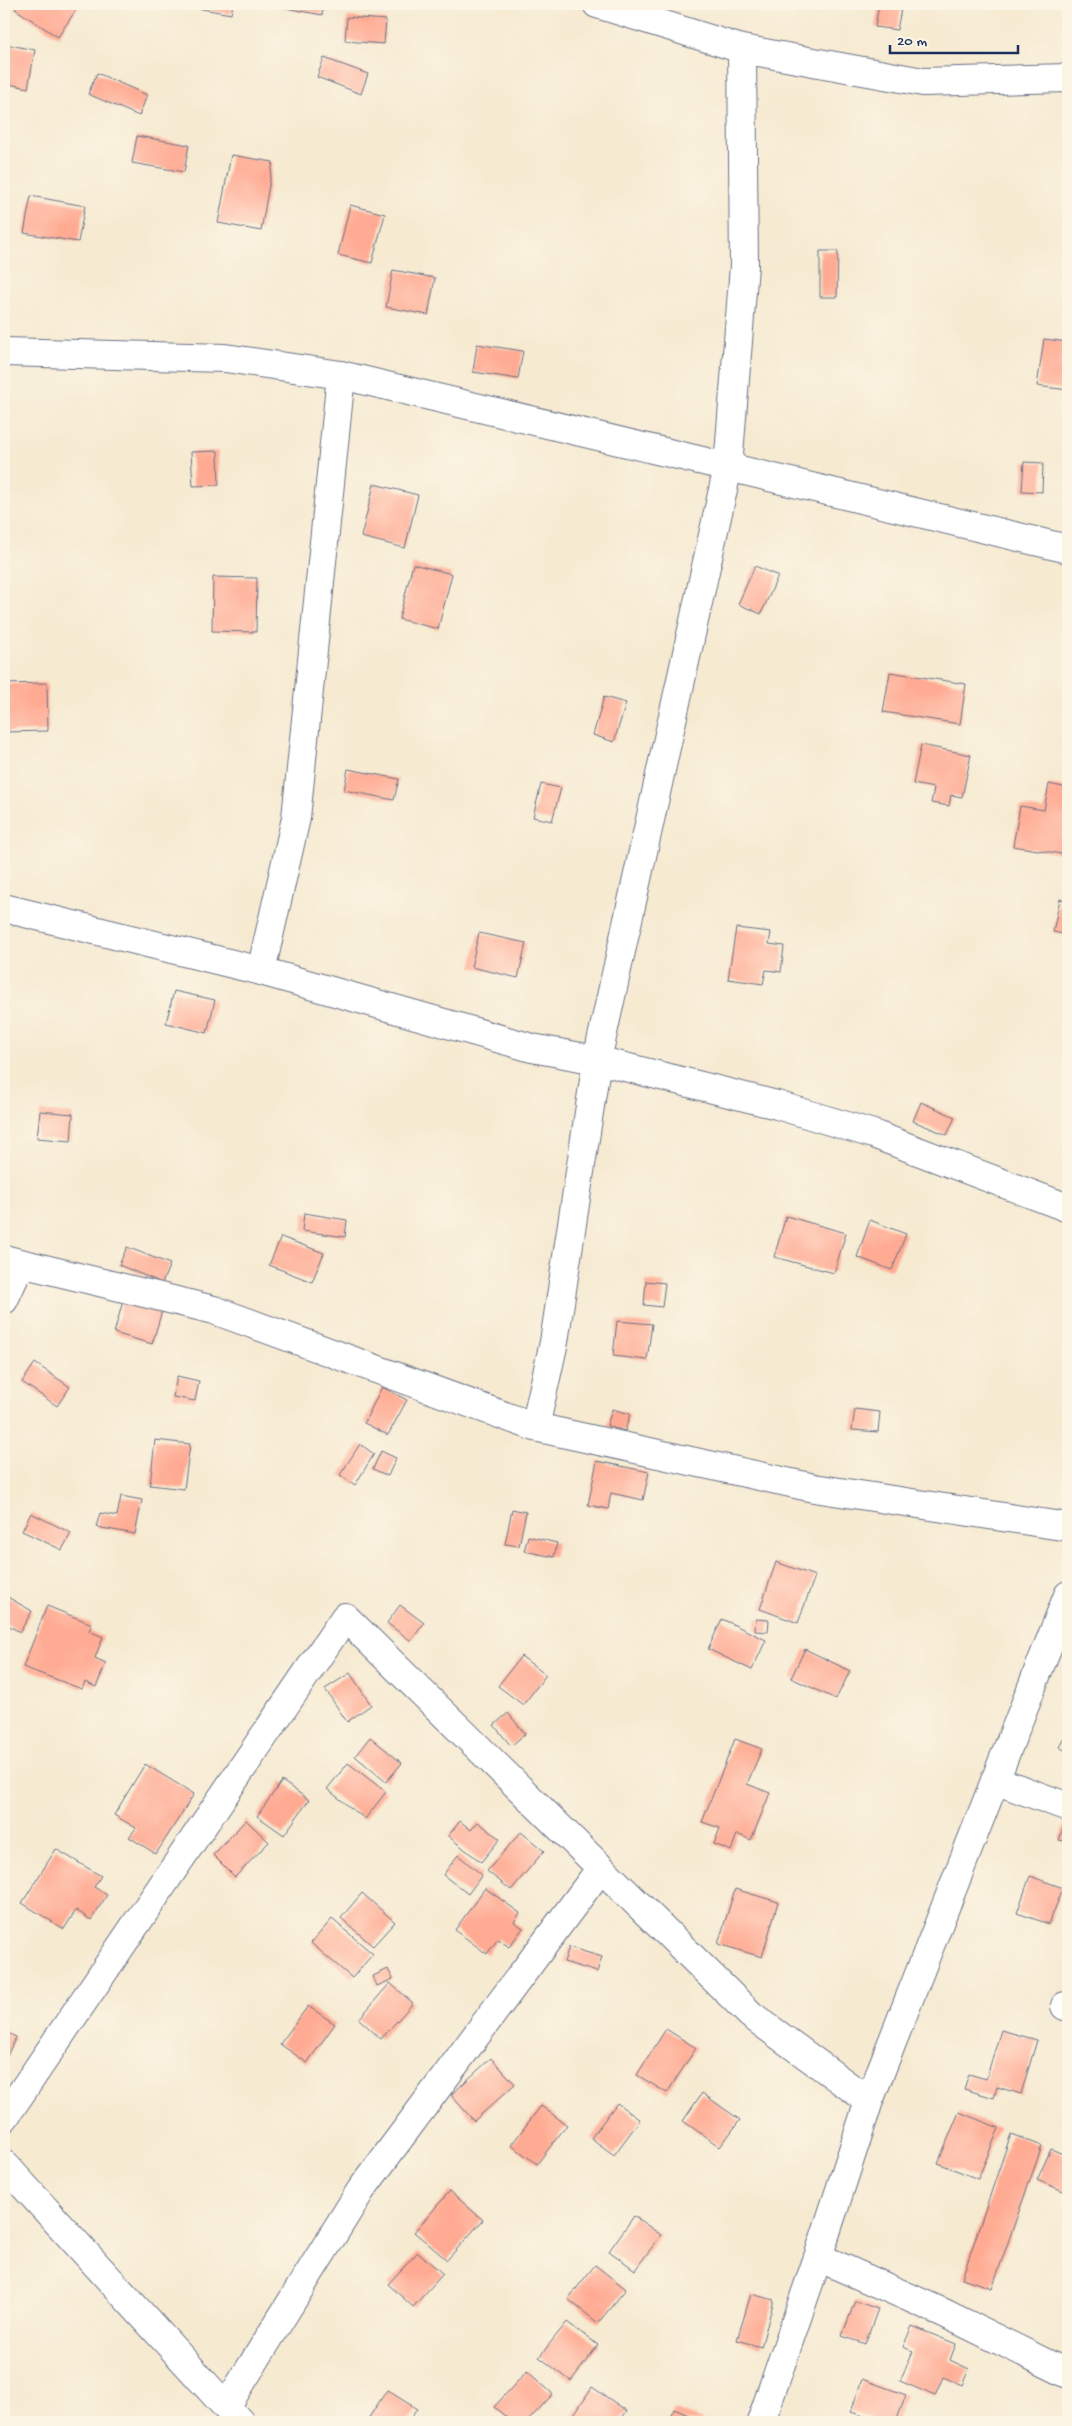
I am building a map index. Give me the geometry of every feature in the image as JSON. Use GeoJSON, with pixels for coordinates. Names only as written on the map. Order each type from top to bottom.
{"type":"FeatureCollection","features":[{"type":"Feature","properties":{"kind":"street"},"geometry":{"type":"LineString","coordinates":[[597,4],[742,48],[923,82],[1068,78]]}},
{"type":"Feature","properties":{"kind":"street"},"geometry":{"type":"LineString","coordinates":[[535,1427],[554,1342],[598,1060],[728,467],[744,266],[742,48]]}},
{"type":"Feature","properties":{"kind":"street"},"geometry":{"type":"LineString","coordinates":[[4,352],[225,358],[341,375],[1068,548]]}},
{"type":"Feature","properties":{"kind":"street"},"geometry":{"type":"LineString","coordinates":[[261,971],[296,818],[341,375]]}},
{"type":"Feature","properties":{"kind":"street"},"geometry":{"type":"LineString","coordinates":[[4,908],[261,971],[532,1048],[598,1060],[777,1105],[863,1131],[1068,1208]]}},
{"type":"Feature","properties":{"kind":"street"},"geometry":{"type":"LineString","coordinates":[[4,1300],[12,1261],[214,1310],[535,1427],[814,1488],[1068,1527]]}},
{"type":"Feature","properties":{"kind":"street"},"geometry":{"type":"LineString","coordinates":[[761,2422],[869,2101],[1068,1595]]}},
{"type":"Feature","properties":{"kind":"street"},"geometry":{"type":"LineString","coordinates":[[4,2118],[345,1617],[751,2014],[869,2101]]}},
{"type":"Feature","properties":{"kind":"street"},"geometry":{"type":"LineString","coordinates":[[995,1780],[1068,1807]]}},
{"type":"Feature","properties":{"kind":"street"},"geometry":{"type":"LineString","coordinates":[[4,2164],[233,2415],[361,2190],[601,1868]]}},
{"type":"Feature","properties":{"kind":"street"},"geometry":{"type":"LineString","coordinates":[[818,2257],[944,2313],[1068,2374]]}},
{"type":"Feature","properties":{"kind":"building"},"geometry":{"type":"Polygon","coordinates":[[[18,4],[80,4],[58,37],[15,9],[18,4]]]}},
{"type":"Feature","properties":{"kind":"building"},"geometry":{"type":"Polygon","coordinates":[[[192,4],[233,4],[231,14],[191,7],[192,4]]]}},
{"type":"Feature","properties":{"kind":"building"},"geometry":{"type":"Polygon","coordinates":[[[281,4],[324,4],[322,15],[280,7],[281,4]]]}},
{"type":"Feature","properties":{"kind":"building"},"geometry":{"type":"Polygon","coordinates":[[[879,4],[902,4],[897,30],[875,27],[879,4]]]}},
{"type":"Feature","properties":{"kind":"building"},"geometry":{"type":"Polygon","coordinates":[[[347,17],[386,20],[384,44],[345,41],[347,17]]]}},
{"type":"Feature","properties":{"kind":"building"},"geometry":{"type":"Polygon","coordinates":[[[4,44],[35,50],[28,88],[4,83],[4,44]]]}},
{"type":"Feature","properties":{"kind":"building"},"geometry":{"type":"Polygon","coordinates":[[[324,58],[368,74],[361,94],[317,77],[324,58]]]}},
{"type":"Feature","properties":{"kind":"building"},"geometry":{"type":"Polygon","coordinates":[[[97,73],[147,95],[139,116],[88,94],[97,73]]]}},
{"type":"Feature","properties":{"kind":"building"},"geometry":{"type":"Polygon","coordinates":[[[137,136],[189,145],[184,172],[132,163],[137,136]]]}},
{"type":"Feature","properties":{"kind":"building"},"geometry":{"type":"Polygon","coordinates":[[[231,155],[273,162],[261,231],[218,223],[231,155]]]}},
{"type":"Feature","properties":{"kind":"building"},"geometry":{"type":"Polygon","coordinates":[[[31,196],[85,206],[78,242],[24,233],[31,196]]]}},
{"type":"Feature","properties":{"kind":"building"},"geometry":{"type":"Polygon","coordinates":[[[350,205],[385,214],[372,263],[338,255],[350,205]]]}},
{"type":"Feature","properties":{"kind":"building"},"geometry":{"type":"Polygon","coordinates":[[[820,251],[838,251],[837,297],[820,297],[820,251]]]}},
{"type":"Feature","properties":{"kind":"building"},"geometry":{"type":"Polygon","coordinates":[[[393,270],[435,278],[428,315],[386,307],[393,270]]]}},
{"type":"Feature","properties":{"kind":"building"},"geometry":{"type":"Polygon","coordinates":[[[1044,339],[1068,342],[1068,390],[1037,386],[1044,339]]]}},
{"type":"Feature","properties":{"kind":"building"},"geometry":{"type":"Polygon","coordinates":[[[477,344],[523,351],[518,379],[473,372],[477,344]]]}},
{"type":"Feature","properties":{"kind":"building"},"geometry":{"type":"Polygon","coordinates":[[[218,451],[219,485],[193,486],[191,452],[218,451]]]}},
{"type":"Feature","properties":{"kind":"building"},"geometry":{"type":"Polygon","coordinates":[[[1024,462],[1043,463],[1042,492],[1022,491],[1024,462]]]}},
{"type":"Feature","properties":{"kind":"building"},"geometry":{"type":"Polygon","coordinates":[[[374,484],[418,495],[405,548],[361,537],[374,484]]]}},
{"type":"Feature","properties":{"kind":"building"},"geometry":{"type":"Polygon","coordinates":[[[413,564],[452,574],[438,629],[399,619],[413,564]]]}},
{"type":"Feature","properties":{"kind":"building"},"geometry":{"type":"Polygon","coordinates":[[[755,566],[778,576],[761,614],[738,604],[755,566]]]}},
{"type":"Feature","properties":{"kind":"building"},"geometry":{"type":"Polygon","coordinates":[[[213,577],[257,578],[256,632],[212,631],[213,577]]]}},
{"type":"Feature","properties":{"kind":"building"},"geometry":{"type":"Polygon","coordinates":[[[890,672],[966,684],[960,724],[883,712],[890,672]]]}},
{"type":"Feature","properties":{"kind":"building"},"geometry":{"type":"Polygon","coordinates":[[[47,683],[48,731],[4,732],[4,684],[47,683]]]}},
{"type":"Feature","properties":{"kind":"building"},"geometry":{"type":"Polygon","coordinates":[[[604,697],[626,703],[614,742],[593,735],[604,697]]]}},
{"type":"Feature","properties":{"kind":"building"},"geometry":{"type":"Polygon","coordinates":[[[921,745],[971,755],[962,797],[951,795],[949,806],[931,803],[934,788],[913,784],[921,745]]]}},
{"type":"Feature","properties":{"kind":"building"},"geometry":{"type":"Polygon","coordinates":[[[348,769],[399,779],[394,800],[344,790],[348,769]]]}},
{"type":"Feature","properties":{"kind":"building"},"geometry":{"type":"Polygon","coordinates":[[[541,784],[561,788],[552,821],[533,817],[541,784]]]}},
{"type":"Feature","properties":{"kind":"building"},"geometry":{"type":"Polygon","coordinates":[[[1049,784],[1068,788],[1068,855],[1013,846],[1020,806],[1044,810],[1049,784]]]}},
{"type":"Feature","properties":{"kind":"building"},"geometry":{"type":"Polygon","coordinates":[[[1060,899],[1068,901],[1068,935],[1053,932],[1060,899]]]}},
{"type":"Feature","properties":{"kind":"building"},"geometry":{"type":"Polygon","coordinates":[[[736,928],[771,932],[769,944],[784,946],[781,972],[766,970],[763,984],[728,979],[736,928]]]}},
{"type":"Feature","properties":{"kind":"building"},"geometry":{"type":"Polygon","coordinates":[[[479,933],[526,943],[518,978],[471,967],[479,933]]]}},
{"type":"Feature","properties":{"kind":"building"},"geometry":{"type":"Polygon","coordinates":[[[174,991],[215,1000],[207,1033],[166,1023],[174,991]]]}},
{"type":"Feature","properties":{"kind":"building"},"geometry":{"type":"Polygon","coordinates":[[[921,1102],[955,1117],[947,1135],[913,1121],[921,1102]]]}},
{"type":"Feature","properties":{"kind":"building"},"geometry":{"type":"Polygon","coordinates":[[[40,1111],[73,1114],[71,1141],[37,1138],[40,1111]]]}},
{"type":"Feature","properties":{"kind":"building"},"geometry":{"type":"Polygon","coordinates":[[[304,1213],[347,1220],[345,1237],[302,1231],[304,1213]]]}},
{"type":"Feature","properties":{"kind":"building"},"geometry":{"type":"Polygon","coordinates":[[[786,1216],[846,1233],[834,1273],[774,1257],[786,1216]]]}},
{"type":"Feature","properties":{"kind":"building"},"geometry":{"type":"Polygon","coordinates":[[[870,1220],[906,1234],[892,1270],[857,1257],[870,1220]]]}},
{"type":"Feature","properties":{"kind":"building"},"geometry":{"type":"Polygon","coordinates":[[[281,1237],[324,1253],[312,1282],[269,1265],[281,1237]]]}},
{"type":"Feature","properties":{"kind":"building"},"geometry":{"type":"Polygon","coordinates":[[[127,1247],[170,1264],[162,1283],[119,1265],[127,1247]]]}},
{"type":"Feature","properties":{"kind":"building"},"geometry":{"type":"Polygon","coordinates":[[[646,1281],[665,1283],[662,1307],[644,1305],[646,1281]]]}},
{"type":"Feature","properties":{"kind":"building"},"geometry":{"type":"Polygon","coordinates":[[[123,1301],[162,1311],[152,1344],[114,1333],[123,1301]]]}},
{"type":"Feature","properties":{"kind":"building"},"geometry":{"type":"Polygon","coordinates":[[[617,1321],[652,1324],[647,1360],[613,1356],[617,1321]]]}},
{"type":"Feature","properties":{"kind":"building"},"geometry":{"type":"Polygon","coordinates":[[[35,1363],[70,1387],[57,1406],[22,1382],[35,1363]]]}},
{"type":"Feature","properties":{"kind":"building"},"geometry":{"type":"Polygon","coordinates":[[[177,1376],[199,1381],[195,1401],[173,1397],[177,1376]]]}},
{"type":"Feature","properties":{"kind":"building"},"geometry":{"type":"Polygon","coordinates":[[[382,1387],[407,1400],[388,1435],[364,1423],[382,1387]]]}},
{"type":"Feature","properties":{"kind":"building"},"geometry":{"type":"Polygon","coordinates":[[[612,1409],[630,1414],[625,1431],[607,1426],[612,1409]]]}},
{"type":"Feature","properties":{"kind":"building"},"geometry":{"type":"Polygon","coordinates":[[[855,1409],[880,1412],[878,1432],[852,1430],[855,1409]]]}},
{"type":"Feature","properties":{"kind":"building"},"geometry":{"type":"Polygon","coordinates":[[[155,1440],[190,1444],[184,1489],[150,1485],[155,1440]]]}},
{"type":"Feature","properties":{"kind":"building"},"geometry":{"type":"Polygon","coordinates":[[[360,1444],[374,1454],[355,1485],[340,1475],[360,1444]]]}},
{"type":"Feature","properties":{"kind":"building"},"geometry":{"type":"Polygon","coordinates":[[[381,1451],[396,1458],[388,1476],[373,1469],[381,1451]]]}},
{"type":"Feature","properties":{"kind":"building"},"geometry":{"type":"Polygon","coordinates":[[[597,1461],[649,1472],[643,1500],[611,1493],[608,1509],[588,1505],[597,1461]]]}},
{"type":"Feature","properties":{"kind":"building"},"geometry":{"type":"Polygon","coordinates":[[[121,1496],[142,1500],[135,1534],[96,1527],[100,1513],[117,1516],[121,1496]]]}},
{"type":"Feature","properties":{"kind":"building"},"geometry":{"type":"Polygon","coordinates":[[[512,1509],[526,1512],[519,1546],[505,1544],[512,1509]]]}},
{"type":"Feature","properties":{"kind":"building"},"geometry":{"type":"Polygon","coordinates":[[[31,1513],[71,1533],[62,1550],[22,1531],[31,1513]]]}},
{"type":"Feature","properties":{"kind":"building"},"geometry":{"type":"Polygon","coordinates":[[[528,1536],[557,1543],[554,1557],[524,1551],[528,1536]]]}},
{"type":"Feature","properties":{"kind":"building"},"geometry":{"type":"Polygon","coordinates":[[[776,1562],[815,1576],[798,1623],[760,1609],[776,1562]]]}},
{"type":"Feature","properties":{"kind":"building"},"geometry":{"type":"Polygon","coordinates":[[[4,1595],[32,1611],[20,1632],[4,1623],[4,1595]]]}},
{"type":"Feature","properties":{"kind":"building"},"geometry":{"type":"Polygon","coordinates":[[[400,1605],[424,1623],[411,1641],[387,1623],[400,1605]]]}},
{"type":"Feature","properties":{"kind":"building"},"geometry":{"type":"Polygon","coordinates":[[[47,1606],[92,1624],[89,1631],[103,1637],[95,1658],[106,1663],[96,1687],[85,1682],[82,1689],[23,1667],[47,1606]]]}},
{"type":"Feature","properties":{"kind":"building"},"geometry":{"type":"Polygon","coordinates":[[[722,1619],[766,1640],[752,1670],[708,1649],[722,1619]]]}},
{"type":"Feature","properties":{"kind":"building"},"geometry":{"type":"Polygon","coordinates":[[[756,1619],[769,1620],[768,1632],[755,1631],[756,1619]]]}},
{"type":"Feature","properties":{"kind":"building"},"geometry":{"type":"Polygon","coordinates":[[[805,1649],[850,1671],[836,1699],[791,1678],[805,1649]]]}},
{"type":"Feature","properties":{"kind":"building"},"geometry":{"type":"Polygon","coordinates":[[[521,1656],[546,1675],[523,1705],[498,1686],[521,1656]]]}},
{"type":"Feature","properties":{"kind":"building"},"geometry":{"type":"Polygon","coordinates":[[[350,1673],[371,1705],[347,1722],[325,1689],[350,1673]]]}},
{"type":"Feature","properties":{"kind":"building"},"geometry":{"type":"Polygon","coordinates":[[[508,1713],[525,1734],[511,1746],[494,1725],[508,1713]]]}},
{"type":"Feature","properties":{"kind":"building"},"geometry":{"type":"Polygon","coordinates":[[[1068,1731],[1068,1752],[1059,1747],[1068,1731]]]}},
{"type":"Feature","properties":{"kind":"building"},"geometry":{"type":"Polygon","coordinates":[[[370,1737],[402,1763],[386,1782],[355,1756],[370,1737]]]}},
{"type":"Feature","properties":{"kind":"building"},"geometry":{"type":"Polygon","coordinates":[[[735,1739],[762,1749],[747,1784],[770,1793],[751,1840],[737,1834],[731,1851],[714,1844],[720,1828],[702,1822],[735,1739]]]}},
{"type":"Feature","properties":{"kind":"building"},"geometry":{"type":"Polygon","coordinates":[[[348,1763],[386,1792],[365,1819],[327,1789],[348,1763]]]}},
{"type":"Feature","properties":{"kind":"building"},"geometry":{"type":"Polygon","coordinates":[[[145,1764],[194,1794],[156,1854],[129,1837],[136,1828],[114,1815],[145,1764]]]}},
{"type":"Feature","properties":{"kind":"building"},"geometry":{"type":"Polygon","coordinates":[[[282,1781],[309,1800],[284,1835],[257,1816],[282,1781]]]}},
{"type":"Feature","properties":{"kind":"building"},"geometry":{"type":"Polygon","coordinates":[[[1066,1819],[1068,1819],[1068,1842],[1059,1840],[1066,1819]]]}},
{"type":"Feature","properties":{"kind":"building"},"geometry":{"type":"Polygon","coordinates":[[[246,1820],[269,1842],[235,1877],[213,1855],[246,1820]]]}},
{"type":"Feature","properties":{"kind":"building"},"geometry":{"type":"Polygon","coordinates":[[[460,1821],[471,1830],[478,1822],[500,1839],[481,1862],[448,1836],[460,1821]]]}},
{"type":"Feature","properties":{"kind":"building"},"geometry":{"type":"Polygon","coordinates":[[[521,1832],[544,1851],[511,1890],[487,1871],[521,1832]]]}},
{"type":"Feature","properties":{"kind":"building"},"geometry":{"type":"Polygon","coordinates":[[[56,1849],[101,1876],[94,1887],[107,1895],[91,1920],[76,1910],[64,1929],[22,1903],[56,1849]]]}},
{"type":"Feature","properties":{"kind":"building"},"geometry":{"type":"Polygon","coordinates":[[[458,1855],[482,1875],[468,1894],[443,1875],[458,1855]]]}},
{"type":"Feature","properties":{"kind":"building"},"geometry":{"type":"Polygon","coordinates":[[[1030,1876],[1063,1888],[1049,1924],[1017,1913],[1030,1876]]]}},
{"type":"Feature","properties":{"kind":"building"},"geometry":{"type":"Polygon","coordinates":[[[485,1888],[520,1913],[514,1922],[523,1928],[509,1947],[498,1939],[487,1954],[455,1930],[485,1888]]]}},
{"type":"Feature","properties":{"kind":"building"},"geometry":{"type":"Polygon","coordinates":[[[735,1889],[778,1902],[762,1957],[718,1944],[735,1889]]]}},
{"type":"Feature","properties":{"kind":"building"},"geometry":{"type":"Polygon","coordinates":[[[362,1893],[395,1922],[373,1946],[341,1918],[362,1893]]]}},
{"type":"Feature","properties":{"kind":"building"},"geometry":{"type":"Polygon","coordinates":[[[332,1919],[373,1954],[352,1978],[311,1943],[332,1919]]]}},
{"type":"Feature","properties":{"kind":"building"},"geometry":{"type":"Polygon","coordinates":[[[569,1947],[602,1957],[597,1972],[564,1962],[569,1947]]]}},
{"type":"Feature","properties":{"kind":"building"},"geometry":{"type":"Polygon","coordinates":[[[388,1969],[393,1979],[377,1986],[373,1976],[388,1969]]]}},
{"type":"Feature","properties":{"kind":"building"},"geometry":{"type":"Polygon","coordinates":[[[390,1983],[413,2003],[381,2039],[359,2019],[390,1983]]]}},
{"type":"Feature","properties":{"kind":"building"},"geometry":{"type":"Polygon","coordinates":[[[308,2006],[335,2024],[307,2063],[280,2044],[308,2006]]]}},
{"type":"Feature","properties":{"kind":"building"},"geometry":{"type":"Polygon","coordinates":[[[666,2029],[696,2048],[667,2093],[637,2075],[666,2029]]]}},
{"type":"Feature","properties":{"kind":"building"},"geometry":{"type":"Polygon","coordinates":[[[1001,2030],[1037,2040],[1021,2094],[997,2087],[994,2098],[964,2089],[969,2074],[986,2079],[1001,2030]]]}},
{"type":"Feature","properties":{"kind":"building"},"geometry":{"type":"Polygon","coordinates":[[[4,2031],[16,2037],[4,2062],[4,2031]]]}},
{"type":"Feature","properties":{"kind":"building"},"geometry":{"type":"Polygon","coordinates":[[[491,2058],[515,2084],[474,2121],[451,2095],[491,2058]]]}},
{"type":"Feature","properties":{"kind":"building"},"geometry":{"type":"Polygon","coordinates":[[[702,2093],[740,2120],[720,2147],[683,2121],[702,2093]]]}},
{"type":"Feature","properties":{"kind":"building"},"geometry":{"type":"Polygon","coordinates":[[[617,2103],[640,2120],[614,2155],[591,2138],[617,2103]]]}},
{"type":"Feature","properties":{"kind":"building"},"geometry":{"type":"Polygon","coordinates":[[[541,2106],[567,2125],[537,2164],[511,2145],[541,2106]]]}},
{"type":"Feature","properties":{"kind":"building"},"geometry":{"type":"Polygon","coordinates":[[[959,2112],[999,2128],[978,2179],[938,2163],[959,2112]]]}},
{"type":"Feature","properties":{"kind":"building"},"geometry":{"type":"Polygon","coordinates":[[[1011,2134],[1042,2146],[992,2288],[962,2278],[1011,2134]]]}},
{"type":"Feature","properties":{"kind":"building"},"geometry":{"type":"Polygon","coordinates":[[[1051,2149],[1068,2156],[1068,2193],[1037,2180],[1051,2149]]]}},
{"type":"Feature","properties":{"kind":"building"},"geometry":{"type":"Polygon","coordinates":[[[450,2191],[483,2220],[447,2260],[414,2232],[450,2191]]]}},
{"type":"Feature","properties":{"kind":"building"},"geometry":{"type":"Polygon","coordinates":[[[634,2216],[661,2235],[635,2270],[609,2251],[634,2216]]]}},
{"type":"Feature","properties":{"kind":"building"},"geometry":{"type":"Polygon","coordinates":[[[418,2252],[443,2274],[413,2307],[388,2284],[418,2252]]]}},
{"type":"Feature","properties":{"kind":"building"},"geometry":{"type":"Polygon","coordinates":[[[595,2265],[626,2289],[598,2323],[568,2299],[595,2265]]]}},
{"type":"Feature","properties":{"kind":"building"},"geometry":{"type":"Polygon","coordinates":[[[751,2294],[774,2300],[761,2347],[737,2340],[751,2294]]]}},
{"type":"Feature","properties":{"kind":"building"},"geometry":{"type":"Polygon","coordinates":[[[855,2301],[878,2309],[865,2344],[842,2336],[855,2301]]]}},
{"type":"Feature","properties":{"kind":"building"},"geometry":{"type":"Polygon","coordinates":[[[567,2322],[598,2345],[571,2381],[539,2357],[567,2322]]]}},
{"type":"Feature","properties":{"kind":"building"},"geometry":{"type":"Polygon","coordinates":[[[912,2326],[956,2344],[950,2360],[969,2369],[962,2385],[943,2377],[935,2396],[900,2381],[913,2351],[903,2347],[912,2326]]]}},
{"type":"Feature","properties":{"kind":"building"},"geometry":{"type":"Polygon","coordinates":[[[527,2371],[553,2394],[527,2422],[512,2422],[494,2407],[527,2371]]]}},
{"type":"Feature","properties":{"kind":"building"},"geometry":{"type":"Polygon","coordinates":[[[862,2379],[906,2395],[896,2422],[881,2422],[851,2412],[862,2379]]]}},
{"type":"Feature","properties":{"kind":"building"},"geometry":{"type":"Polygon","coordinates":[[[592,2387],[627,2411],[619,2422],[569,2422],[592,2387]]]}},
{"type":"Feature","properties":{"kind":"building"},"geometry":{"type":"Polygon","coordinates":[[[387,2390],[417,2409],[408,2422],[366,2422],[387,2390]]]}},
{"type":"Feature","properties":{"kind":"building"},"geometry":{"type":"Polygon","coordinates":[[[674,2409],[705,2422],[668,2422],[674,2409]]]}}]}
